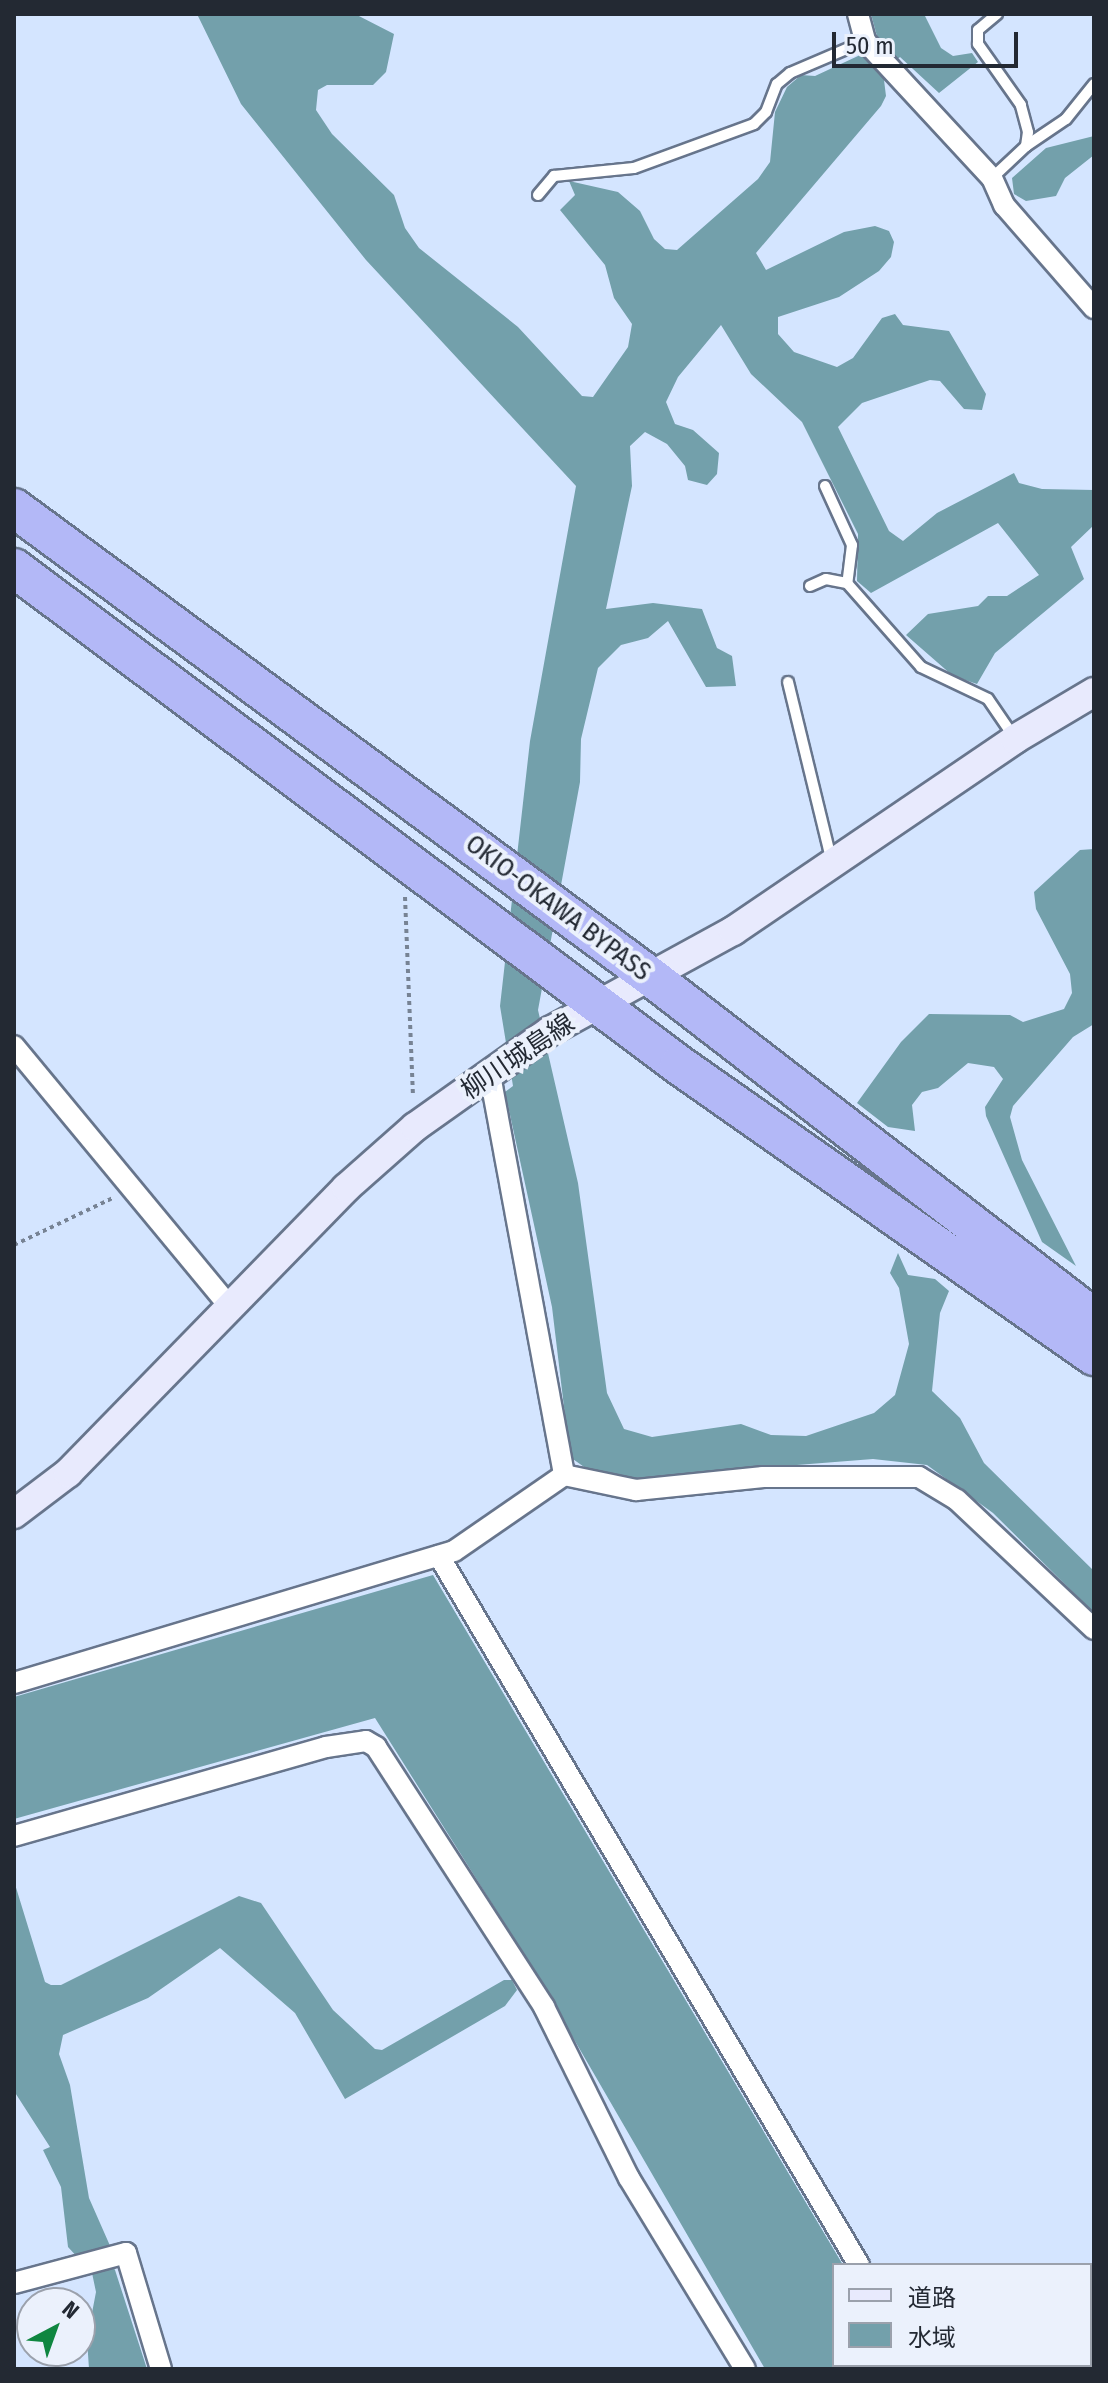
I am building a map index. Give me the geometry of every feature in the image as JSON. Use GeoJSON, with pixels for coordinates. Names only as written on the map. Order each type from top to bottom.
{"type":"FeatureCollection","features":[{"type":"Feature","properties":{"kind":"highway","name":"OKIO-OKAWA BYPASS"},"geometry":{"type":"LineString","coordinates":[[14,508],[651,977],[1094,1318]]}},
{"type":"Feature","properties":{"kind":"highway","name":"OKIO-OKAWA BYPASS"},"geometry":{"type":"LineString","coordinates":[[14,568],[550,970],[954,1263],[1016,1299],[1094,1356]]}},
{"type":"Feature","properties":{"kind":"main road","name":"柳川城島線"},"geometry":{"type":"LineString","coordinates":[[14,1514],[50,1491],[346,1188],[415,1127],[550,1031],[733,931],[1015,739],[1094,693]]}},
{"type":"Feature","properties":{"kind":"street"},"geometry":{"type":"LineString","coordinates":[[858,14],[865,41],[992,178],[1004,205],[1094,308]]}},
{"type":"Feature","properties":{"kind":"street"},"geometry":{"type":"LineString","coordinates":[[14,1046],[231,1308]]}},
{"type":"Feature","properties":{"kind":"street"},"geometry":{"type":"LineString","coordinates":[[496,1070],[564,1475]]}},
{"type":"Feature","properties":{"kind":"street"},"geometry":{"type":"LineString","coordinates":[[14,1683],[439,1556],[564,1475],[636,1490],[763,1477],[919,1477],[957,1500],[1094,1629]]}},
{"type":"Feature","properties":{"kind":"street"},"geometry":{"type":"LineString","coordinates":[[439,1556],[858,2263]]}},
{"type":"Feature","properties":{"kind":"street"},"geometry":{"type":"LineString","coordinates":[[14,1836],[326,1747],[366,1741],[376,1747],[544,2007],[629,2178],[745,2369]]}},
{"type":"Feature","properties":{"kind":"street"},"geometry":{"type":"LineString","coordinates":[[14,2283],[126,2253],[161,2369]]}},
{"type":"Feature","properties":{"kind":"lane"},"geometry":{"type":"LineString","coordinates":[[997,14],[978,30],[978,44],[1021,105],[1026,146]]}},
{"type":"Feature","properties":{"kind":"lane"},"geometry":{"type":"LineString","coordinates":[[538,195],[545,183],[567,171],[634,168],[754,124],[766,112],[777,84],[790,73],[865,41]]}},
{"type":"Feature","properties":{"kind":"lane"},"geometry":{"type":"LineString","coordinates":[[992,178],[1026,146],[1066,119],[1094,84]]}},
{"type":"Feature","properties":{"kind":"lane"},"geometry":{"type":"LineString","coordinates":[[825,486],[852,545],[847,583]]}},
{"type":"Feature","properties":{"kind":"lane"},"geometry":{"type":"LineString","coordinates":[[810,586],[826,579],[847,583],[921,667],[988,699],[1015,739]]}},
{"type":"Feature","properties":{"kind":"lane"},"geometry":{"type":"LineString","coordinates":[[788,682],[832,863]]}},
{"type":"Feature","properties":{"kind":"path"},"geometry":{"type":"LineString","coordinates":[[403,859],[415,1127]]}},
{"type":"Feature","properties":{"kind":"path"},"geometry":{"type":"LineString","coordinates":[[14,1245],[130,1189]]}},
{"type":"Feature","properties":{"kind":"water"},"geometry":{"type":"Polygon","coordinates":[[[197,14],[355,14],[394,34],[386,72],[373,85],[327,85],[318,90],[316,110],[332,134],[394,195],[405,228],[419,248],[518,327],[582,396],[593,397],[628,347],[632,324],[614,298],[605,265],[560,210],[575,195],[569,181],[618,192],[640,211],[654,239],[665,249],[677,250],[758,179],[770,162],[775,112],[787,87],[801,75],[815,76],[858,56],[878,40],[871,14],[924,14],[941,48],[953,56],[972,53],[978,62],[939,93],[900,57],[883,72],[886,96],[881,106],[756,253],[766,270],[844,232],[875,226],[889,231],[894,242],[891,257],[879,271],[839,297],[778,317],[778,334],[794,352],[837,367],[853,358],[882,318],[895,314],[903,325],[949,331],[986,394],[982,410],[964,409],[940,381],[930,380],[862,403],[838,427],[889,531],[903,541],[937,513],[1014,473],[1019,483],[1042,489],[1094,490],[1094,525],[1071,547],[1084,579],[995,653],[977,684],[953,676],[906,635],[928,614],[978,606],[988,596],[1007,596],[1039,575],[998,523],[871,593],[857,581],[858,534],[802,422],[751,374],[721,325],[678,377],[666,402],[675,424],[693,430],[719,453],[717,474],[707,485],[688,480],[685,466],[667,444],[645,432],[630,446],[632,486],[606,609],[653,603],[702,609],[717,648],[732,656],[736,686],[706,687],[668,621],[648,638],[621,645],[598,668],[581,739],[580,782],[538,1010],[578,1183],[607,1393],[624,1429],[652,1437],[741,1424],[771,1435],[806,1436],[874,1413],[895,1395],[909,1344],[899,1288],[890,1273],[898,1253],[908,1275],[935,1279],[949,1291],[940,1313],[932,1391],[960,1418],[984,1463],[1094,1571],[1094,1613],[993,1513],[927,1465],[873,1459],[634,1478],[587,1469],[570,1457],[552,1307],[505,1092],[513,1086],[500,1006],[530,741],[576,486],[366,260],[241,104],[197,14]]]}},
{"type":"Feature","properties":{"kind":"water"},"geometry":{"type":"Polygon","coordinates":[[[1094,136],[1094,155],[1065,178],[1056,196],[1026,201],[1014,194],[1012,178],[1046,148],[1094,136]]]}},
{"type":"Feature","properties":{"kind":"water"},"geometry":{"type":"Polygon","coordinates":[[[1094,849],[1094,1024],[1073,1037],[1013,1106],[1010,1117],[1022,1160],[1076,1266],[1042,1242],[986,1116],[985,1107],[1003,1079],[994,1067],[968,1063],[938,1088],[922,1092],[912,1105],[915,1131],[888,1127],[857,1103],[901,1042],[929,1014],[1010,1015],[1023,1022],[1064,1009],[1072,993],[1070,974],[1036,909],[1034,892],[1080,850],[1094,849]]]}},
{"type":"Feature","properties":{"kind":"water"},"geometry":{"type":"Polygon","coordinates":[[[433,1575],[842,2263],[832,2263],[832,2367],[905,2369],[765,2369],[535,1972],[375,1718],[14,1819],[14,1697],[433,1575]]]}},
{"type":"Feature","properties":{"kind":"water"},"geometry":{"type":"Polygon","coordinates":[[[14,1881],[45,1982],[51,1985],[61,1985],[239,1896],[261,1903],[333,2010],[375,2049],[382,2050],[504,1980],[512,1980],[517,1990],[505,2006],[345,2099],[295,2013],[220,1948],[148,1998],[63,2035],[59,2054],[70,2085],[89,2198],[111,2248],[102,2249],[115,2270],[147,2369],[89,2369],[96,2367],[96,2287],[92,2273],[68,2247],[61,2187],[43,2150],[50,2147],[14,2091],[14,1881]]]}}]}
